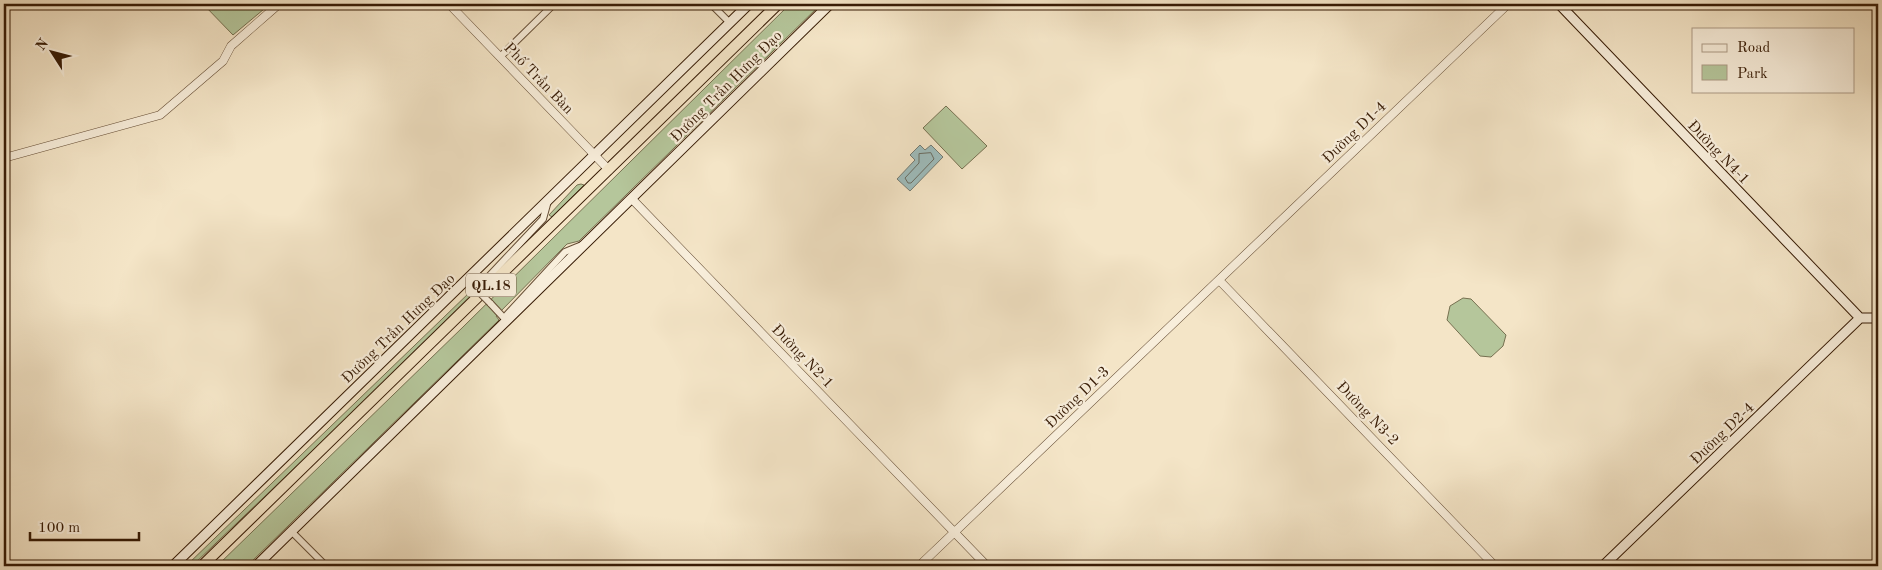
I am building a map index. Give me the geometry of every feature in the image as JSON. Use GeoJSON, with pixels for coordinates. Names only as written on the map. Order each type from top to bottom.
{"type":"FeatureCollection","features":[{"type":"Feature","properties":{"kind":"highway","name":"Đường Trần Hưng Đạo"},"geometry":{"type":"LineString","coordinates":[[202,566],[778,4]]}},
{"type":"Feature","properties":{"kind":"main road","name":"Đường Trần Hưng Đạo"},"geometry":{"type":"LineString","coordinates":[[173,566],[749,4]]}},
{"type":"Feature","properties":{"kind":"main road","name":"Đường Trần Hưng Đạo"},"geometry":{"type":"LineString","coordinates":[[256,566],[830,4]]}},
{"type":"Feature","properties":{"kind":"main road","name":"Đường N4-1"},"geometry":{"type":"LineString","coordinates":[[1559,4],[1860,318]]}},
{"type":"Feature","properties":{"kind":"main road"},"geometry":{"type":"LineString","coordinates":[[1860,318],[1878,318]]}},
{"type":"Feature","properties":{"kind":"main road","name":"Đường D2-4"},"geometry":{"type":"LineString","coordinates":[[1603,566],[1860,318]]}},
{"type":"Feature","properties":{"kind":"street"},"geometry":{"type":"LineString","coordinates":[[4,158],[160,115],[223,61],[231,46],[279,4]]}},
{"type":"Feature","properties":{"kind":"street","name":"Phố Trần Bàn"},"geometry":{"type":"LineString","coordinates":[[449,4],[609,170]]}},
{"type":"Feature","properties":{"kind":"street"},"geometry":{"type":"LineString","coordinates":[[711,4],[730,23]]}},
{"type":"Feature","properties":{"kind":"street","name":"Đường D1-4"},"geometry":{"type":"LineString","coordinates":[[1219,280],[1508,4]]}},
{"type":"Feature","properties":{"kind":"street"},"geometry":{"type":"LineString","coordinates":[[500,58],[550,5]]}},
{"type":"Feature","properties":{"kind":"street","name":"Đường N2-1"},"geometry":{"type":"LineString","coordinates":[[632,199],[987,566]]}},
{"type":"Feature","properties":{"kind":"street"},"geometry":{"type":"LineString","coordinates":[[548,201],[543,219],[476,290],[504,318],[565,252],[586,243]]}},
{"type":"Feature","properties":{"kind":"street","name":"Đường D1-3"},"geometry":{"type":"LineString","coordinates":[[919,566],[1219,280]]}},
{"type":"Feature","properties":{"kind":"street","name":"Đường N3-2"},"geometry":{"type":"LineString","coordinates":[[1219,280],[1495,566]]}},
{"type":"Feature","properties":{"kind":"street"},"geometry":{"type":"LineString","coordinates":[[292,532],[326,566]]}},
{"type":"Feature","properties":{"kind":"green space"},"geometry":{"type":"Polygon","coordinates":[[[203,4],[270,4],[233,35],[203,4]]]}},
{"type":"Feature","properties":{"kind":"green space"},"geometry":{"type":"Polygon","coordinates":[[[790,4],[821,4],[579,241],[567,244],[496,316],[499,320],[247,566],[217,566],[463,327],[790,4]]]}},
{"type":"Feature","properties":{"kind":"green space"},"geometry":{"type":"Polygon","coordinates":[[[946,106],[987,146],[962,169],[923,128],[946,106]]]}},
{"type":"Feature","properties":{"kind":"green space"},"geometry":{"type":"Polygon","coordinates":[[[577,185],[584,185],[552,217],[549,215],[577,185]]]}},
{"type":"Feature","properties":{"kind":"green space"},"geometry":{"type":"Polygon","coordinates":[[[471,291],[475,295],[192,566],[186,566],[471,291]]]}},
{"type":"Feature","properties":{"kind":"green space"},"geometry":{"type":"Polygon","coordinates":[[[1463,298],[1471,299],[1506,335],[1503,346],[1491,357],[1480,356],[1447,320],[1450,306],[1463,298]]]}},
{"type":"Feature","properties":{"kind":"water"},"geometry":{"type":"Polygon","coordinates":[[[920,145],[925,150],[931,145],[943,157],[910,191],[897,179],[915,160],[910,155],[920,145]]]}}]}
